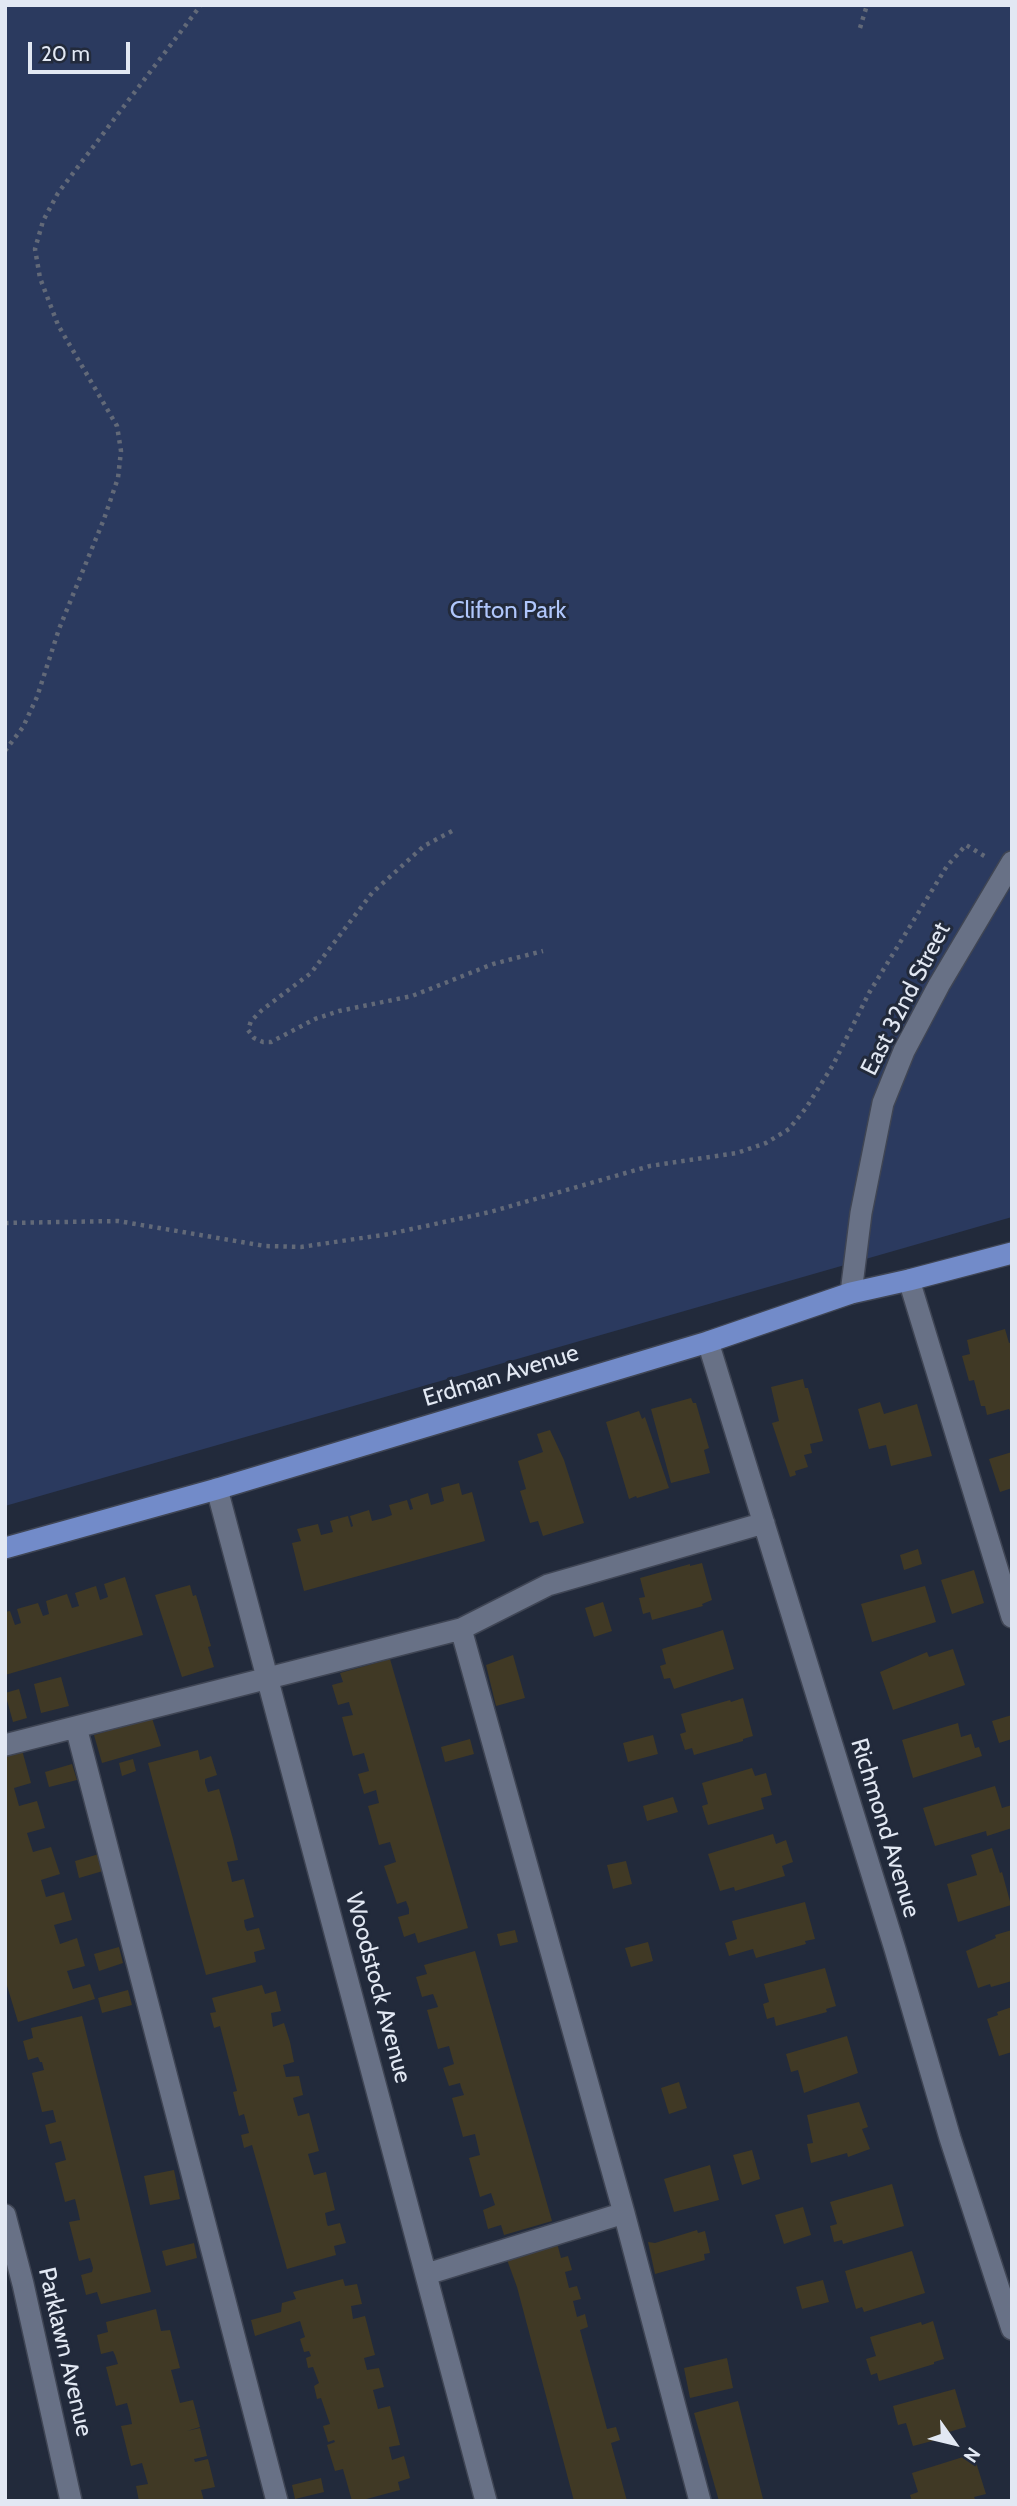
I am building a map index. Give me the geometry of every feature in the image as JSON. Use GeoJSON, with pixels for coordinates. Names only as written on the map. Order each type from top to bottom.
{"type":"FeatureCollection","features":[{"type":"Feature","properties":{"kind":"main road","name":"Erdman Avenue"},"geometry":{"type":"LineString","coordinates":[[5,1548],[217,1489],[708,1342],[851,1293],[1012,1253]]}},
{"type":"Feature","properties":{"kind":"street","name":"East 32nd Street"},"geometry":{"type":"LineString","coordinates":[[851,1293],[861,1213],[883,1103],[904,1051],[939,985],[1009,866]]}},
{"type":"Feature","properties":{"kind":"street"},"geometry":{"type":"LineString","coordinates":[[909,1280],[1012,1617]]}},
{"type":"Feature","properties":{"kind":"street","name":"Richmond Avenue"},"geometry":{"type":"LineString","coordinates":[[708,1342],[891,1936],[950,2138],[1012,2329]]}},
{"type":"Feature","properties":{"kind":"street","name":"Woodstock Avenue"},"geometry":{"type":"LineString","coordinates":[[217,1489],[486,2501]]}},
{"type":"Feature","properties":{"kind":"street"},"geometry":{"type":"LineString","coordinates":[[5,1745],[461,1629],[548,1585],[764,1523]]}},
{"type":"Feature","properties":{"kind":"street"},"geometry":{"type":"LineString","coordinates":[[461,1629],[624,2213],[700,2501]]}},
{"type":"Feature","properties":{"kind":"street"},"geometry":{"type":"LineString","coordinates":[[76,1727],[277,2501]]}},
{"type":"Feature","properties":{"kind":"street"},"geometry":{"type":"LineString","coordinates":[[427,2274],[624,2213]]}},
{"type":"Feature","properties":{"kind":"street","name":"Parklawn Avenue"},"geometry":{"type":"LineString","coordinates":[[5,2215],[71,2501]]}},
{"type":"Feature","properties":{"kind":"path"},"geometry":{"type":"LineString","coordinates":[[5,751],[23,727],[37,697],[59,629],[118,478],[121,451],[117,426],[58,325],[40,278],[35,249],[43,221],[58,192],[201,5]]}},
{"type":"Feature","properties":{"kind":"path"},"geometry":{"type":"LineString","coordinates":[[860,28],[867,5]]}},
{"type":"Feature","properties":{"kind":"path"},"geometry":{"type":"LineString","coordinates":[[452,831],[424,846],[390,876],[353,916],[311,973],[251,1021],[248,1030],[254,1038],[271,1042],[315,1019],[339,1011],[412,996],[493,964],[543,951]]}},
{"type":"Feature","properties":{"kind":"path"},"geometry":{"type":"LineString","coordinates":[[5,1223],[118,1221],[265,1246],[301,1247],[389,1234],[490,1212],[650,1166],[737,1153],[766,1143],[789,1129],[806,1108],[833,1065],[869,993],[947,866],[966,845],[1009,866]]}},
{"type":"Feature","properties":{"kind":"green space","name":"Clifton Park"},"geometry":{"type":"Polygon","coordinates":[[[5,5],[1012,5],[1012,1217],[5,1506],[5,5]]]}},
{"type":"Feature","properties":{"kind":"building"},"geometry":{"type":"Polygon","coordinates":[[[1005,1329],[1009,1343],[1012,1342],[1012,1415],[1009,1409],[987,1415],[985,1406],[981,1406],[974,1380],[969,1381],[962,1356],[970,1354],[967,1340],[1005,1329]]]}},
{"type":"Feature","properties":{"kind":"building"},"geometry":{"type":"Polygon","coordinates":[[[803,1379],[823,1441],[810,1444],[812,1453],[804,1455],[808,1467],[795,1471],[796,1475],[790,1477],[772,1423],[779,1421],[771,1387],[803,1379]]]}},
{"type":"Feature","properties":{"kind":"building"},"geometry":{"type":"Polygon","coordinates":[[[691,1398],[693,1403],[696,1403],[709,1448],[704,1450],[710,1473],[671,1483],[651,1409],[691,1398]]]}},
{"type":"Feature","properties":{"kind":"building"},"geometry":{"type":"Polygon","coordinates":[[[880,1402],[884,1414],[917,1404],[932,1456],[891,1466],[886,1445],[869,1449],[858,1409],[880,1402]]]}},
{"type":"Feature","properties":{"kind":"building"},"geometry":{"type":"Polygon","coordinates":[[[639,1411],[642,1419],[645,1417],[669,1488],[629,1499],[606,1422],[639,1411]]]}},
{"type":"Feature","properties":{"kind":"building"},"geometry":{"type":"Polygon","coordinates":[[[550,1430],[564,1460],[584,1523],[543,1536],[538,1521],[530,1523],[520,1491],[526,1489],[518,1461],[543,1452],[537,1434],[550,1430]]]}},
{"type":"Feature","properties":{"kind":"building"},"geometry":{"type":"Polygon","coordinates":[[[1012,1452],[1012,1488],[1000,1492],[989,1459],[1012,1452]]]}},
{"type":"Feature","properties":{"kind":"building"},"geometry":{"type":"Polygon","coordinates":[[[459,1483],[462,1495],[472,1492],[485,1541],[304,1591],[292,1543],[301,1541],[297,1529],[318,1524],[321,1535],[333,1532],[330,1521],[348,1516],[351,1527],[350,1516],[369,1510],[372,1521],[384,1518],[392,1515],[389,1505],[407,1500],[410,1510],[413,1509],[410,1499],[428,1493],[431,1505],[444,1501],[441,1488],[459,1483]]]}},
{"type":"Feature","properties":{"kind":"building"},"geometry":{"type":"Polygon","coordinates":[[[918,1549],[922,1564],[904,1570],[900,1555],[918,1549]]]}},
{"type":"Feature","properties":{"kind":"building"},"geometry":{"type":"Polygon","coordinates":[[[702,1563],[712,1600],[702,1604],[703,1606],[652,1620],[650,1612],[643,1614],[639,1598],[645,1597],[640,1578],[702,1563]]]}},
{"type":"Feature","properties":{"kind":"building"},"geometry":{"type":"Polygon","coordinates":[[[974,1570],[984,1603],[952,1614],[941,1580],[974,1570]]]}},
{"type":"Feature","properties":{"kind":"building"},"geometry":{"type":"Polygon","coordinates":[[[125,1577],[143,1635],[5,1675],[5,1612],[10,1611],[15,1625],[21,1623],[17,1609],[38,1603],[43,1616],[49,1614],[46,1601],[67,1594],[72,1608],[79,1606],[75,1593],[96,1586],[100,1600],[108,1597],[104,1584],[125,1577]]]}},
{"type":"Feature","properties":{"kind":"building"},"geometry":{"type":"Polygon","coordinates":[[[190,1585],[193,1596],[196,1595],[211,1646],[208,1647],[214,1667],[182,1677],[155,1595],[190,1585]]]}},
{"type":"Feature","properties":{"kind":"building"},"geometry":{"type":"Polygon","coordinates":[[[925,1586],[936,1622],[872,1642],[861,1604],[925,1586]]]}},
{"type":"Feature","properties":{"kind":"building"},"geometry":{"type":"Polygon","coordinates":[[[603,1602],[612,1631],[594,1637],[585,1608],[603,1602]]]}},
{"type":"Feature","properties":{"kind":"building"},"geometry":{"type":"Polygon","coordinates":[[[723,1630],[734,1669],[674,1689],[670,1678],[664,1679],[660,1666],[666,1664],[662,1649],[723,1630]]]}},
{"type":"Feature","properties":{"kind":"building"},"geometry":{"type":"Polygon","coordinates":[[[953,1649],[965,1685],[893,1710],[880,1672],[927,1652],[929,1657],[953,1649]]]}},
{"type":"Feature","properties":{"kind":"building"},"geometry":{"type":"Polygon","coordinates":[[[513,1655],[525,1698],[496,1706],[486,1665],[513,1655]]]}},
{"type":"Feature","properties":{"kind":"building"},"geometry":{"type":"Polygon","coordinates":[[[390,1659],[468,1928],[418,1943],[415,1933],[404,1937],[398,1917],[409,1914],[409,1909],[406,1901],[397,1904],[384,1866],[396,1862],[390,1842],[379,1845],[368,1806],[379,1803],[376,1790],[364,1794],[358,1774],[369,1771],[364,1753],[353,1756],[342,1717],[353,1715],[349,1702],[338,1705],[332,1685],[343,1682],[340,1673],[390,1659]]]}},
{"type":"Feature","properties":{"kind":"building"},"geometry":{"type":"Polygon","coordinates":[[[61,1677],[69,1706],[41,1713],[34,1684],[61,1677]]]}},
{"type":"Feature","properties":{"kind":"building"},"geometry":{"type":"Polygon","coordinates":[[[19,1689],[27,1718],[13,1722],[5,1693],[19,1689]]]}},
{"type":"Feature","properties":{"kind":"building"},"geometry":{"type":"Polygon","coordinates":[[[743,1698],[753,1736],[694,1755],[692,1748],[685,1750],[680,1734],[686,1732],[681,1714],[743,1698]]]}},
{"type":"Feature","properties":{"kind":"building"},"geometry":{"type":"Polygon","coordinates":[[[1012,1715],[1012,1739],[999,1743],[992,1721],[1012,1715]]]}},
{"type":"Feature","properties":{"kind":"building"},"geometry":{"type":"Polygon","coordinates":[[[152,1718],[161,1746],[102,1763],[94,1735],[152,1718]]]}},
{"type":"Feature","properties":{"kind":"building"},"geometry":{"type":"Polygon","coordinates":[[[958,1723],[961,1737],[971,1734],[975,1748],[979,1747],[982,1756],[913,1778],[902,1740],[958,1723]]]}},
{"type":"Feature","properties":{"kind":"building"},"geometry":{"type":"Polygon","coordinates":[[[653,1735],[658,1754],[628,1762],[623,1743],[653,1735]]]}},
{"type":"Feature","properties":{"kind":"building"},"geometry":{"type":"Polygon","coordinates":[[[470,1739],[474,1754],[445,1762],[441,1747],[470,1739]]]}},
{"type":"Feature","properties":{"kind":"building"},"geometry":{"type":"Polygon","coordinates":[[[22,1750],[31,1783],[14,1788],[19,1806],[37,1801],[45,1828],[27,1833],[33,1852],[51,1847],[60,1874],[41,1880],[46,1897],[64,1892],[72,1920],[54,1925],[60,1944],[77,1938],[85,1966],[67,1971],[73,1989],[90,1984],[95,1999],[18,2022],[5,1979],[5,1755],[22,1750]]]}},
{"type":"Feature","properties":{"kind":"building"},"geometry":{"type":"Polygon","coordinates":[[[198,1750],[200,1760],[211,1756],[217,1775],[205,1779],[205,1783],[208,1792],[219,1789],[233,1839],[238,1860],[227,1862],[232,1882],[244,1879],[254,1917],[244,1920],[245,1927],[247,1931],[259,1928],[265,1949],[254,1952],[256,1962],[206,1975],[148,1763],[198,1750]]]}},
{"type":"Feature","properties":{"kind":"building"},"geometry":{"type":"Polygon","coordinates":[[[133,1759],[136,1771],[122,1776],[119,1763],[133,1759]]]}},
{"type":"Feature","properties":{"kind":"building"},"geometry":{"type":"Polygon","coordinates":[[[72,1764],[77,1780],[49,1787],[45,1772],[72,1764]]]}},
{"type":"Feature","properties":{"kind":"building"},"geometry":{"type":"Polygon","coordinates":[[[752,1768],[755,1776],[766,1773],[772,1795],[761,1798],[764,1809],[708,1825],[702,1806],[708,1804],[702,1783],[752,1768]]]}},
{"type":"Feature","properties":{"kind":"building"},"geometry":{"type":"Polygon","coordinates":[[[995,1786],[1002,1808],[1012,1805],[1012,1828],[987,1836],[986,1831],[935,1846],[923,1808],[995,1786]]]}},
{"type":"Feature","properties":{"kind":"building"},"geometry":{"type":"Polygon","coordinates":[[[673,1797],[678,1812],[647,1821],[643,1806],[673,1797]]]}},
{"type":"Feature","properties":{"kind":"building"},"geometry":{"type":"Polygon","coordinates":[[[773,1834],[776,1844],[786,1840],[793,1862],[782,1866],[785,1876],[735,1891],[734,1887],[720,1891],[708,1854],[773,1834]]]}},
{"type":"Feature","properties":{"kind":"building"},"geometry":{"type":"Polygon","coordinates":[[[992,1848],[1011,1905],[958,1922],[947,1884],[977,1875],[971,1855],[992,1848]]]}},
{"type":"Feature","properties":{"kind":"building"},"geometry":{"type":"Polygon","coordinates":[[[99,1854],[103,1871],[79,1878],[75,1861],[99,1854]]]}},
{"type":"Feature","properties":{"kind":"building"},"geometry":{"type":"Polygon","coordinates":[[[626,1861],[632,1884],[613,1889],[607,1865],[626,1861]]]}},
{"type":"Feature","properties":{"kind":"building"},"geometry":{"type":"Polygon","coordinates":[[[805,1902],[815,1939],[756,1958],[753,1949],[729,1956],[725,1943],[737,1939],[732,1921],[805,1902]]]}},
{"type":"Feature","properties":{"kind":"building"},"geometry":{"type":"Polygon","coordinates":[[[515,1930],[518,1942],[500,1946],[497,1934],[515,1930]]]}},
{"type":"Feature","properties":{"kind":"building"},"geometry":{"type":"Polygon","coordinates":[[[1012,1930],[1012,1981],[978,1988],[966,1951],[996,1938],[995,1935],[1012,1930]]]}},
{"type":"Feature","properties":{"kind":"building"},"geometry":{"type":"Polygon","coordinates":[[[648,1942],[653,1961],[631,1967],[625,1948],[648,1942]]]}},
{"type":"Feature","properties":{"kind":"building"},"geometry":{"type":"Polygon","coordinates":[[[119,1947],[123,1963],[99,1971],[94,1954],[119,1947]]]}},
{"type":"Feature","properties":{"kind":"building"},"geometry":{"type":"Polygon","coordinates":[[[475,1951],[552,2221],[504,2235],[501,2225],[488,2229],[483,2210],[495,2205],[491,2193],[480,2197],[469,2158],[480,2155],[475,2134],[463,2137],[452,2098],[464,2095],[460,2083],[449,2086],[443,2068],[454,2064],[449,2046],[438,2049],[427,2010],[438,2007],[433,1994],[422,1997],[416,1977],[427,1974],[424,1965],[475,1951]]]}},
{"type":"Feature","properties":{"kind":"building"},"geometry":{"type":"Polygon","coordinates":[[[825,1968],[836,2006],[826,2009],[827,2012],[776,2026],[774,2017],[767,2019],[763,2004],[769,2002],[764,1984],[825,1968]]]}},
{"type":"Feature","properties":{"kind":"building"},"geometry":{"type":"Polygon","coordinates":[[[262,1985],[265,1994],[276,1991],[281,2011],[271,2013],[273,2027],[284,2023],[290,2042],[294,2062],[283,2065],[286,2077],[299,2076],[303,2095],[293,2098],[298,2116],[309,2113],[319,2151],[308,2154],[314,2175],[326,2172],[335,2210],[325,2213],[327,2224],[340,2223],[346,2243],[334,2246],[336,2255],[287,2269],[252,2145],[244,2148],[241,2135],[249,2133],[244,2114],[239,2116],[233,2092],[237,2091],[220,2026],[214,2028],[210,2013],[216,2012],[212,1998],[262,1985]]]}},
{"type":"Feature","properties":{"kind":"building"},"geometry":{"type":"Polygon","coordinates":[[[128,1990],[132,2005],[102,2013],[98,1998],[128,1990]]]}},
{"type":"Feature","properties":{"kind":"building"},"geometry":{"type":"Polygon","coordinates":[[[1012,2007],[1012,2052],[999,2056],[987,2019],[1012,2007]]]}},
{"type":"Feature","properties":{"kind":"building"},"geometry":{"type":"Polygon","coordinates":[[[82,2016],[151,2292],[101,2304],[97,2292],[86,2295],[81,2275],[92,2272],[93,2268],[90,2258],[79,2261],[69,2222],[80,2220],[78,2211],[75,2199],[65,2202],[55,2163],[66,2160],[61,2141],[50,2144],[45,2125],[56,2122],[53,2110],[42,2112],[32,2073],[44,2070],[42,2062],[38,2057],[28,2060],[23,2041],[33,2038],[31,2028],[82,2016]]]}},
{"type":"Feature","properties":{"kind":"building"},"geometry":{"type":"Polygon","coordinates":[[[847,2036],[858,2073],[804,2093],[798,2070],[791,2072],[786,2054],[847,2036]]]}},
{"type":"Feature","properties":{"kind":"building"},"geometry":{"type":"Polygon","coordinates":[[[679,2082],[687,2108],[669,2114],[661,2088],[679,2082]]]}},
{"type":"Feature","properties":{"kind":"building"},"geometry":{"type":"Polygon","coordinates":[[[859,2102],[868,2127],[862,2129],[870,2149],[848,2157],[847,2153],[811,2163],[807,2144],[813,2143],[807,2115],[859,2102]]]}},
{"type":"Feature","properties":{"kind":"building"},"geometry":{"type":"Polygon","coordinates":[[[752,2150],[760,2179],[742,2185],[733,2155],[752,2150]]]}},
{"type":"Feature","properties":{"kind":"building"},"geometry":{"type":"Polygon","coordinates":[[[710,2165],[719,2200],[674,2212],[664,2179],[710,2165]]]}},
{"type":"Feature","properties":{"kind":"building"},"geometry":{"type":"Polygon","coordinates":[[[174,2170],[180,2199],[150,2205],[144,2176],[174,2170]]]}},
{"type":"Feature","properties":{"kind":"building"},"geometry":{"type":"Polygon","coordinates":[[[892,2184],[904,2226],[843,2244],[842,2240],[834,2242],[830,2226],[837,2224],[830,2202],[892,2184]]]}},
{"type":"Feature","properties":{"kind":"building"},"geometry":{"type":"Polygon","coordinates":[[[803,2207],[811,2235],[784,2244],[775,2215],[803,2207]]]}},
{"type":"Feature","properties":{"kind":"building"},"geometry":{"type":"Polygon","coordinates":[[[697,2230],[698,2233],[705,2231],[710,2253],[704,2254],[705,2260],[655,2274],[648,2242],[655,2243],[697,2230]]]}},
{"type":"Feature","properties":{"kind":"building"},"geometry":{"type":"Polygon","coordinates":[[[194,2243],[197,2258],[166,2266],[162,2251],[194,2243]]]}},
{"type":"Feature","properties":{"kind":"building"},"geometry":{"type":"Polygon","coordinates":[[[557,2243],[561,2258],[568,2256],[572,2270],[565,2272],[569,2288],[577,2286],[581,2299],[573,2301],[577,2317],[585,2314],[588,2327],[580,2330],[607,2429],[616,2427],[620,2440],[611,2443],[627,2501],[574,2501],[517,2287],[506,2257],[557,2243]]]}},
{"type":"Feature","properties":{"kind":"building"},"geometry":{"type":"Polygon","coordinates":[[[912,2251],[925,2293],[864,2312],[862,2307],[856,2309],[845,2271],[912,2251]]]}},
{"type":"Feature","properties":{"kind":"building"},"geometry":{"type":"Polygon","coordinates":[[[343,2279],[345,2286],[357,2284],[362,2304],[351,2306],[353,2319],[365,2316],[375,2355],[364,2358],[367,2370],[379,2368],[384,2387],[373,2390],[378,2409],[390,2406],[400,2445],[389,2447],[392,2460],[404,2456],[410,2478],[398,2482],[400,2490],[359,2501],[352,2501],[343,2469],[335,2471],[327,2445],[335,2442],[328,2442],[323,2426],[330,2424],[321,2398],[317,2399],[314,2386],[319,2383],[313,2367],[308,2368],[306,2358],[311,2356],[309,2351],[304,2352],[300,2339],[305,2337],[300,2321],[255,2336],[251,2320],[281,2312],[282,2303],[296,2299],[293,2292],[343,2279]]]}},
{"type":"Feature","properties":{"kind":"building"},"geometry":{"type":"Polygon","coordinates":[[[823,2280],[829,2302],[802,2309],[796,2287],[823,2280]]]}},
{"type":"Feature","properties":{"kind":"building"},"geometry":{"type":"Polygon","coordinates":[[[156,2309],[161,2331],[170,2330],[180,2368],[171,2370],[180,2403],[193,2400],[200,2427],[187,2431],[200,2428],[207,2456],[194,2459],[195,2462],[208,2459],[215,2487],[201,2490],[204,2501],[139,2501],[136,2486],[148,2484],[142,2463],[131,2466],[121,2426],[132,2424],[130,2414],[127,2403],[116,2406],[106,2367],[118,2364],[113,2351],[101,2354],[97,2335],[108,2332],[106,2322],[156,2309]]]}},
{"type":"Feature","properties":{"kind":"building"},"geometry":{"type":"Polygon","coordinates":[[[933,2321],[944,2359],[879,2381],[877,2373],[871,2375],[866,2359],[876,2356],[870,2337],[933,2321]]]}},
{"type":"Feature","properties":{"kind":"building"},"geometry":{"type":"Polygon","coordinates":[[[727,2358],[733,2388],[690,2398],[684,2368],[727,2358]]]}},
{"type":"Feature","properties":{"kind":"building"},"geometry":{"type":"Polygon","coordinates":[[[955,2389],[966,2427],[935,2436],[936,2440],[913,2446],[906,2423],[898,2425],[893,2406],[955,2389]]]}},
{"type":"Feature","properties":{"kind":"building"},"geometry":{"type":"Polygon","coordinates":[[[738,2401],[763,2499],[758,2501],[719,2501],[694,2413],[738,2401]]]}},
{"type":"Feature","properties":{"kind":"building"},"geometry":{"type":"Polygon","coordinates":[[[974,2456],[986,2494],[974,2497],[976,2501],[912,2501],[910,2495],[918,2492],[912,2473],[974,2456]]]}},
{"type":"Feature","properties":{"kind":"building"},"geometry":{"type":"Polygon","coordinates":[[[321,2478],[324,2492],[295,2499],[292,2485],[321,2478]]]}}]}
